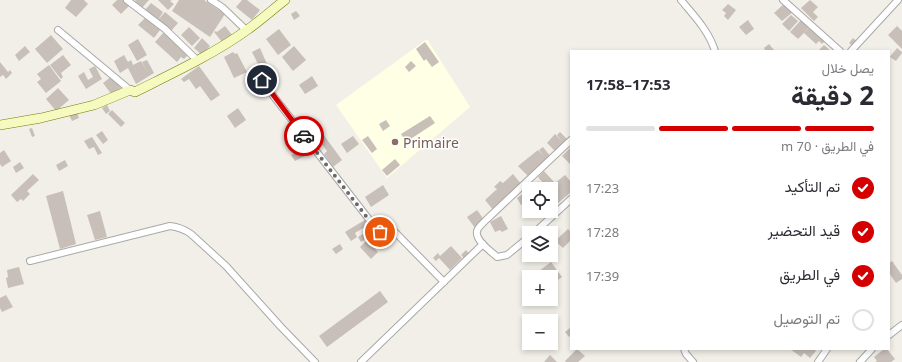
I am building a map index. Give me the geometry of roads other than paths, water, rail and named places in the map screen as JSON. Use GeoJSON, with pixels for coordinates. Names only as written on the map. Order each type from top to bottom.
{"type":"FeatureCollection","features":[{"type":"Feature","properties":{"kind":"street"},"geometry":{"type":"LineString","coordinates":[[127,0],[165,29],[197,60]]}},
{"type":"Feature","properties":{"kind":"street"},"geometry":{"type":"LineString","coordinates":[[211,0],[222,7],[246,30]]}},
{"type":"Feature","properties":{"kind":"street"},"geometry":{"type":"LineString","coordinates":[[58,30],[130,90],[135,92],[197,60],[246,30],[285,0]]}},
{"type":"Feature","properties":{"kind":"street"},"geometry":{"type":"LineString","coordinates":[[681,0],[701,24],[712,42],[715,50]]}},
{"type":"Feature","properties":{"kind":"street"},"geometry":{"type":"LineString","coordinates":[[783,0],[839,50]]}},
{"type":"Feature","properties":{"kind":"street"},"geometry":{"type":"LineString","coordinates":[[852,50],[898,0]]}},
{"type":"Feature","properties":{"kind":"street"},"geometry":{"type":"LineString","coordinates":[[262,80],[378,231],[380,232],[387,227],[390,227],[444,282]]}},
{"type":"Feature","properties":{"kind":"street"},"geometry":{"type":"LineString","coordinates":[[0,125],[42,118],[94,105],[130,90]]}},
{"type":"Feature","properties":{"kind":"street"},"geometry":{"type":"LineString","coordinates":[[522,243],[507,255],[497,257],[483,244],[477,235],[478,229],[570,141]]}},
{"type":"Feature","properties":{"kind":"street"},"geometry":{"type":"LineString","coordinates":[[542,226],[570,200]]}},
{"type":"Feature","properties":{"kind":"street"},"geometry":{"type":"LineString","coordinates":[[30,261],[170,226],[185,229],[226,266],[315,362]]}},
{"type":"Feature","properties":{"kind":"street"},"geometry":{"type":"LineString","coordinates":[[361,362],[483,244]]}},
{"type":"Feature","properties":{"kind":"street"},"geometry":{"type":"LineString","coordinates":[[890,333],[902,325]]}},
{"type":"Feature","properties":{"kind":"street"},"geometry":{"type":"LineString","coordinates":[[684,350],[693,362]]}},
{"type":"Feature","properties":{"kind":"street"},"geometry":{"type":"LineString","coordinates":[[818,362],[826,350]]}},
{"type":"Feature","properties":{"kind":"street"},"geometry":{"type":"LineString","coordinates":[[860,362],[871,350]]}},
{"type":"Feature","properties":{"kind":"place","name":"Primaire"},"geometry":{"type":"Point","coordinates":[395,142]}}]}
